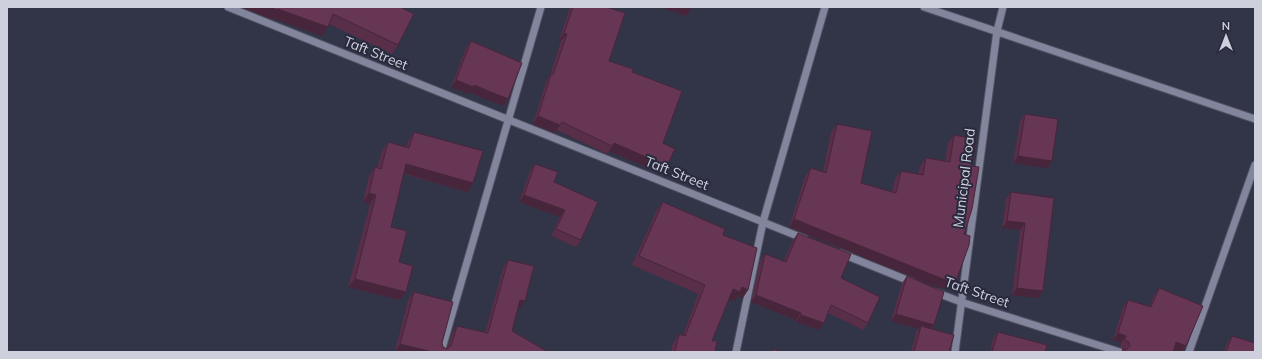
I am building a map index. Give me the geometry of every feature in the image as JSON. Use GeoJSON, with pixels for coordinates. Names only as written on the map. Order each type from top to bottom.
{"type":"FeatureCollection","features":[{"type":"Feature","properties":{"kind":"street","name":"Taft Street"},"geometry":{"type":"LineString","coordinates":[[228,7],[814,243]]}},
{"type":"Feature","properties":{"kind":"street"},"geometry":{"type":"LineString","coordinates":[[441,352],[541,7]]}},
{"type":"Feature","properties":{"kind":"street"},"geometry":{"type":"LineString","coordinates":[[736,352],[762,222],[825,7]]}},
{"type":"Feature","properties":{"kind":"street"},"geometry":{"type":"LineString","coordinates":[[924,7],[1255,119]]}},
{"type":"Feature","properties":{"kind":"street","name":"Municipal Road"},"geometry":{"type":"LineString","coordinates":[[955,352],[997,31],[1003,7]]}},
{"type":"Feature","properties":{"kind":"street"},"geometry":{"type":"LineString","coordinates":[[1189,352],[1255,165]]}},
{"type":"Feature","properties":{"kind":"street"},"geometry":{"type":"LineString","coordinates":[[836,252],[917,284]]}},
{"type":"Feature","properties":{"kind":"street","name":"Taft Street"},"geometry":{"type":"LineString","coordinates":[[932,290],[961,302],[1120,352]]}},
{"type":"Feature","properties":{"kind":"building"},"geometry":{"type":"Polygon","coordinates":[[[270,7],[400,7],[414,14],[398,45],[333,14],[328,27],[270,7]]]}},
{"type":"Feature","properties":{"kind":"building"},"geometry":{"type":"Polygon","coordinates":[[[573,7],[606,7],[625,13],[609,61],[633,69],[632,72],[682,91],[663,143],[675,149],[667,166],[614,143],[612,146],[562,122],[560,125],[538,116],[551,74],[553,75],[567,34],[564,33],[573,7]]]}},
{"type":"Feature","properties":{"kind":"building"},"geometry":{"type":"Polygon","coordinates":[[[471,41],[522,63],[508,99],[474,85],[473,87],[456,80],[471,41]]]}},
{"type":"Feature","properties":{"kind":"building"},"geometry":{"type":"Polygon","coordinates":[[[1025,114],[1058,119],[1052,161],[1018,156],[1025,114]]]}},
{"type":"Feature","properties":{"kind":"building"},"geometry":{"type":"Polygon","coordinates":[[[837,124],[872,131],[861,183],[896,193],[901,171],[923,175],[926,158],[950,162],[954,135],[976,139],[971,166],[979,167],[972,209],[964,234],[970,236],[969,245],[956,281],[948,279],[948,281],[794,219],[811,168],[826,173],[837,124]]]}},
{"type":"Feature","properties":{"kind":"building"},"geometry":{"type":"Polygon","coordinates":[[[414,132],[483,151],[473,183],[406,164],[391,227],[407,231],[399,262],[413,266],[406,292],[355,279],[376,195],[369,193],[375,167],[381,169],[388,142],[409,148],[414,132]]]}},
{"type":"Feature","properties":{"kind":"building"},"geometry":{"type":"Polygon","coordinates":[[[535,164],[558,172],[554,182],[598,202],[581,240],[556,229],[565,210],[524,195],[535,164]]]}},
{"type":"Feature","properties":{"kind":"building"},"geometry":{"type":"Polygon","coordinates":[[[1011,192],[1054,198],[1043,291],[1017,288],[1025,223],[1007,221],[1011,192]]]}},
{"type":"Feature","properties":{"kind":"building"},"geometry":{"type":"Polygon","coordinates":[[[663,202],[725,229],[723,235],[757,248],[748,290],[742,287],[740,292],[733,289],[712,341],[717,341],[715,352],[675,352],[679,334],[685,336],[705,285],[639,256],[663,202]]]}},
{"type":"Feature","properties":{"kind":"building"},"geometry":{"type":"Polygon","coordinates":[[[798,233],[851,254],[841,278],[880,297],[868,323],[831,305],[824,323],[801,315],[801,313],[756,295],[765,254],[786,262],[798,233]]]}},
{"type":"Feature","properties":{"kind":"building"},"geometry":{"type":"Polygon","coordinates":[[[508,260],[534,266],[525,301],[520,300],[512,331],[548,352],[433,352],[400,344],[414,292],[453,302],[442,343],[443,347],[447,349],[451,346],[457,326],[488,333],[508,260]]]}},
{"type":"Feature","properties":{"kind":"building"},"geometry":{"type":"Polygon","coordinates":[[[907,276],[944,292],[934,325],[896,314],[907,276]]]}},
{"type":"Feature","properties":{"kind":"building"},"geometry":{"type":"Polygon","coordinates":[[[1159,288],[1203,306],[1186,346],[1176,342],[1173,352],[1122,352],[1123,349],[1126,350],[1130,346],[1129,342],[1125,340],[1126,336],[1118,333],[1128,300],[1151,307],[1159,288]]]}},
{"type":"Feature","properties":{"kind":"building"},"geometry":{"type":"Polygon","coordinates":[[[921,326],[954,335],[949,352],[914,352],[921,326]]]}},
{"type":"Feature","properties":{"kind":"building"},"geometry":{"type":"Polygon","coordinates":[[[998,332],[1047,345],[1045,352],[992,352],[998,332]]]}},
{"type":"Feature","properties":{"kind":"building"},"geometry":{"type":"Polygon","coordinates":[[[1232,336],[1255,343],[1255,352],[1226,352],[1232,336]]]}},
{"type":"Feature","properties":{"kind":"building"},"geometry":{"type":"Polygon","coordinates":[[[773,349],[784,352],[773,352],[773,349]]]}}]}
